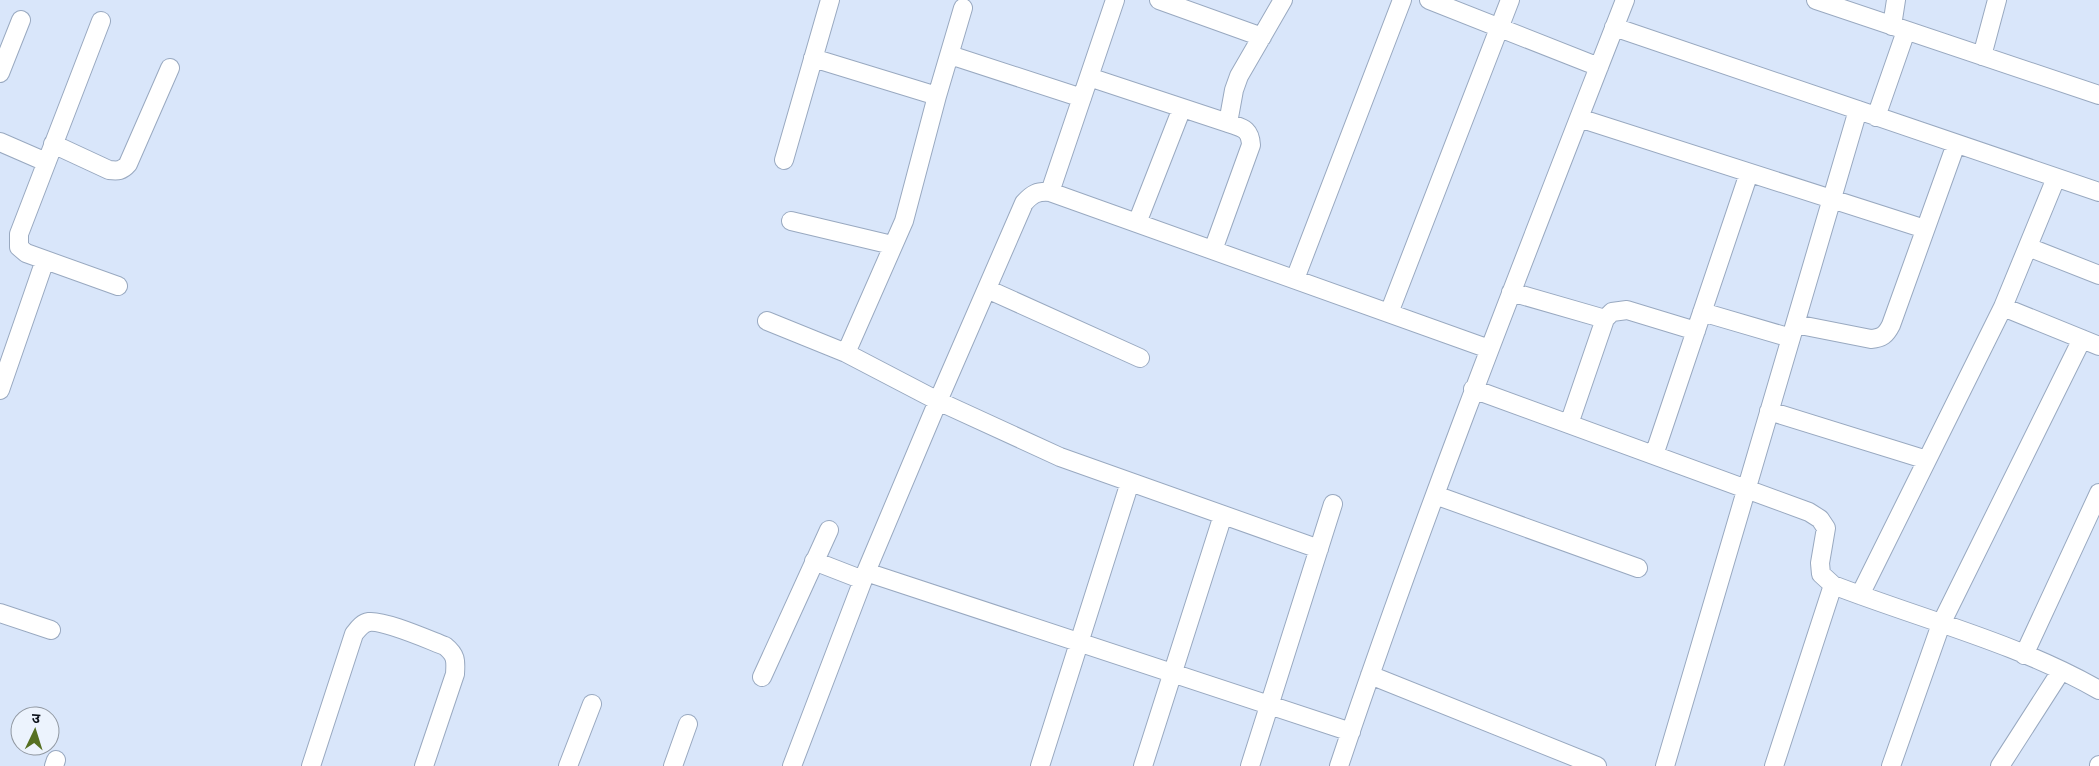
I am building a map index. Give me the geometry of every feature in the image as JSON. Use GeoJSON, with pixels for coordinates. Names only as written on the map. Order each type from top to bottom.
{"type":"FeatureCollection","features":[{"type":"Feature","properties":{"kind":"street"},"geometry":{"type":"LineString","coordinates":[[784,160],[830,0]]}},
{"type":"Feature","properties":{"kind":"street"},"geometry":{"type":"LineString","coordinates":[[1050,192],[1115,0]]}},
{"type":"Feature","properties":{"kind":"street"},"geometry":{"type":"LineString","coordinates":[[1159,0],[1262,37]]}},
{"type":"Feature","properties":{"kind":"street"},"geometry":{"type":"LineString","coordinates":[[1228,122],[1234,90],[1240,76],[1283,0]]}},
{"type":"Feature","properties":{"kind":"street"},"geometry":{"type":"LineString","coordinates":[[1295,279],[1402,0]]}},
{"type":"Feature","properties":{"kind":"street"},"geometry":{"type":"LineString","coordinates":[[1429,0],[1599,67]]}},
{"type":"Feature","properties":{"kind":"street"},"geometry":{"type":"LineString","coordinates":[[1389,313],[1510,0]]}},
{"type":"Feature","properties":{"kind":"street"},"geometry":{"type":"LineString","coordinates":[[1340,766],[1434,495],[1625,0]]}},
{"type":"Feature","properties":{"kind":"street"},"geometry":{"type":"LineString","coordinates":[[1816,0],[2099,95]]}},
{"type":"Feature","properties":{"kind":"street"},"geometry":{"type":"LineString","coordinates":[[1876,117],[1899,28],[1896,0]]}},
{"type":"Feature","properties":{"kind":"street"},"geometry":{"type":"LineString","coordinates":[[1982,56],[1997,0]]}},
{"type":"Feature","properties":{"kind":"street"},"geometry":{"type":"LineString","coordinates":[[846,353],[904,221],[937,96],[964,8]]}},
{"type":"Feature","properties":{"kind":"street"},"geometry":{"type":"LineString","coordinates":[[0,73],[21,20]]}},
{"type":"Feature","properties":{"kind":"street"},"geometry":{"type":"LineString","coordinates":[[100,20],[18,241],[19,248],[26,253],[118,286]]}},
{"type":"Feature","properties":{"kind":"street"},"geometry":{"type":"LineString","coordinates":[[1614,27],[2099,192]]}},
{"type":"Feature","properties":{"kind":"street"},"geometry":{"type":"LineString","coordinates":[[950,55],[1082,98]]}},
{"type":"Feature","properties":{"kind":"street"},"geometry":{"type":"LineString","coordinates":[[813,58],[937,96]]}},
{"type":"Feature","properties":{"kind":"street"},"geometry":{"type":"LineString","coordinates":[[53,144],[109,170],[117,171],[123,169],[128,164],[170,68]]}},
{"type":"Feature","properties":{"kind":"street"},"geometry":{"type":"LineString","coordinates":[[1089,77],[1245,129],[1250,136],[1251,145],[1213,250]]}},
{"type":"Feature","properties":{"kind":"street"},"geometry":{"type":"LineString","coordinates":[[1137,223],[1182,108]]}},
{"type":"Feature","properties":{"kind":"street"},"geometry":{"type":"LineString","coordinates":[[1665,766],[1858,110]]}},
{"type":"Feature","properties":{"kind":"street"},"geometry":{"type":"LineString","coordinates":[[1579,118],[1925,229]]}},
{"type":"Feature","properties":{"kind":"street"},"geometry":{"type":"LineString","coordinates":[[0,142],[46,162]]}},
{"type":"Feature","properties":{"kind":"street"},"geometry":{"type":"LineString","coordinates":[[1702,312],[1793,331],[1880,338],[1886,334],[1891,325],[1956,144]]}},
{"type":"Feature","properties":{"kind":"street"},"geometry":{"type":"LineString","coordinates":[[1654,455],[1749,173]]}},
{"type":"Feature","properties":{"kind":"street"},"geometry":{"type":"LineString","coordinates":[[1860,595],[2003,307],[2056,178]]}},
{"type":"Feature","properties":{"kind":"street"},"geometry":{"type":"LineString","coordinates":[[792,766],[865,576],[938,401],[1024,203],[1031,195],[1039,191],[1050,192],[1489,349]]}},
{"type":"Feature","properties":{"kind":"street"},"geometry":{"type":"LineString","coordinates":[[791,221],[892,245]]}},
{"type":"Feature","properties":{"kind":"street"},"geometry":{"type":"LineString","coordinates":[[2028,247],[2099,275]]}},
{"type":"Feature","properties":{"kind":"street"},"geometry":{"type":"LineString","coordinates":[[0,390],[45,260]]}},
{"type":"Feature","properties":{"kind":"street"},"geometry":{"type":"LineString","coordinates":[[987,289],[1140,358]]}},
{"type":"Feature","properties":{"kind":"street"},"geometry":{"type":"LineString","coordinates":[[1511,292],[1604,319]]}},
{"type":"Feature","properties":{"kind":"street"},"geometry":{"type":"LineString","coordinates":[[2003,307],[2099,346]]}},
{"type":"Feature","properties":{"kind":"street"},"geometry":{"type":"LineString","coordinates":[[1569,424],[1604,319],[1612,312],[1627,310],[1696,331]]}},
{"type":"Feature","properties":{"kind":"street"},"geometry":{"type":"LineString","coordinates":[[767,321],[846,353],[938,401],[1060,456],[1319,549]]}},
{"type":"Feature","properties":{"kind":"street"},"geometry":{"type":"LineString","coordinates":[[1891,766],[1941,624],[2082,339]]}},
{"type":"Feature","properties":{"kind":"street"},"geometry":{"type":"LineString","coordinates":[[1474,389],[1809,512],[1820,519],[1826,528],[1820,563],[1821,574],[1833,585],[2024,655],[2099,690]]}},
{"type":"Feature","properties":{"kind":"street"},"geometry":{"type":"LineString","coordinates":[[1769,411],[1927,460]]}},
{"type":"Feature","properties":{"kind":"street"},"geometry":{"type":"LineString","coordinates":[[1040,766],[1130,482]]}},
{"type":"Feature","properties":{"kind":"street"},"geometry":{"type":"LineString","coordinates":[[2024,655],[2099,494]]}},
{"type":"Feature","properties":{"kind":"street"},"geometry":{"type":"LineString","coordinates":[[1434,495],[1638,568]]}},
{"type":"Feature","properties":{"kind":"street"},"geometry":{"type":"LineString","coordinates":[[1250,766],[1333,504]]}},
{"type":"Feature","properties":{"kind":"street"},"geometry":{"type":"LineString","coordinates":[[1143,766],[1222,514]]}},
{"type":"Feature","properties":{"kind":"street"},"geometry":{"type":"LineString","coordinates":[[762,677],[828,530]]}},
{"type":"Feature","properties":{"kind":"street"},"geometry":{"type":"LineString","coordinates":[[814,561],[1079,642],[1351,732]]}},
{"type":"Feature","properties":{"kind":"street"},"geometry":{"type":"LineString","coordinates":[[1774,766],[1833,585]]}},
{"type":"Feature","properties":{"kind":"street"},"geometry":{"type":"LineString","coordinates":[[0,613],[51,630]]}},
{"type":"Feature","properties":{"kind":"street"},"geometry":{"type":"LineString","coordinates":[[311,766],[354,634],[360,626],[369,622],[381,623],[445,646],[454,653],[456,659],[455,674],[424,766]]}},
{"type":"Feature","properties":{"kind":"street"},"geometry":{"type":"LineString","coordinates":[[2000,766],[2061,671]]}},
{"type":"Feature","properties":{"kind":"street"},"geometry":{"type":"LineString","coordinates":[[1370,675],[1597,766]]}},
{"type":"Feature","properties":{"kind":"street"},"geometry":{"type":"LineString","coordinates":[[568,766],[592,704]]}},
{"type":"Feature","properties":{"kind":"street"},"geometry":{"type":"LineString","coordinates":[[674,766],[688,724]]}}]}
